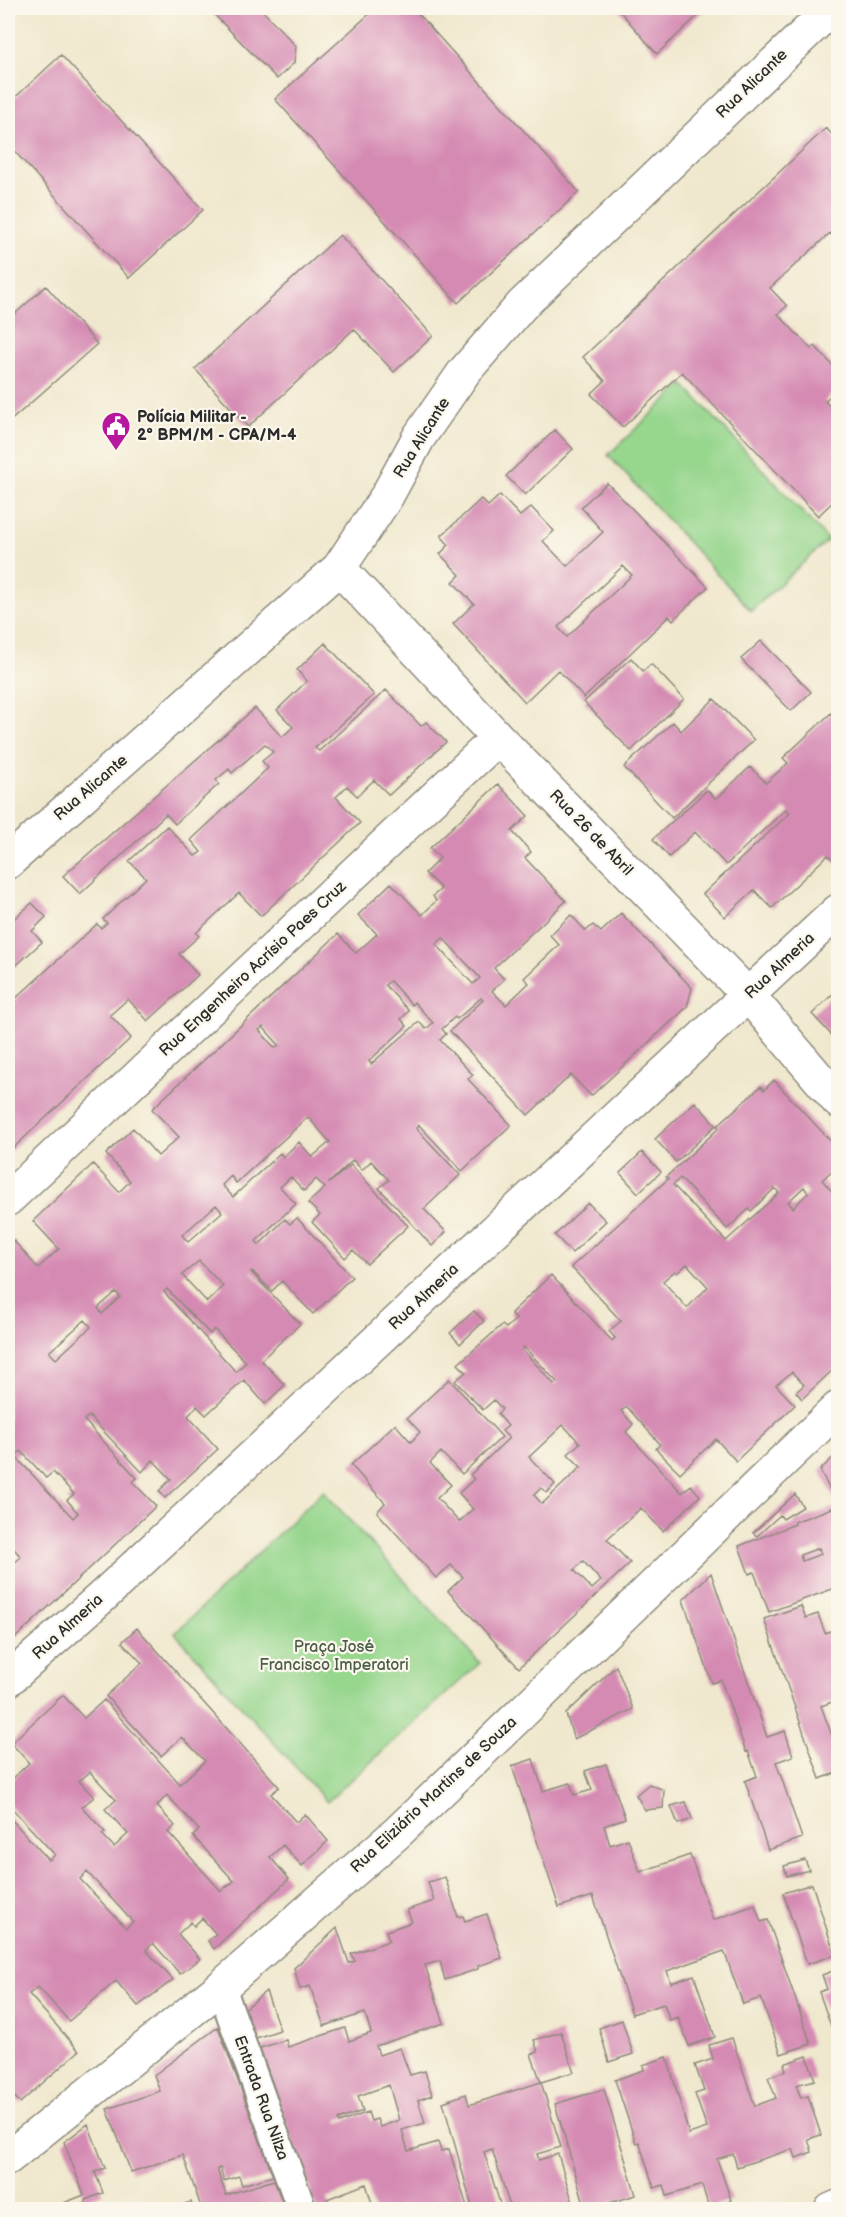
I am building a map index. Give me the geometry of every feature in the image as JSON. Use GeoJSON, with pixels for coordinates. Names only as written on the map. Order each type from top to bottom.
{"type":"FeatureCollection","features":[{"type":"Feature","properties":{"kind":"street","name":"Rua Alicante"},"geometry":{"type":"LineString","coordinates":[[8,862],[339,568],[387,496],[419,437],[464,372],[522,305],[832,8]]}},
{"type":"Feature","properties":{"kind":"street","name":"Rua 26 de Abril"},"geometry":{"type":"LineString","coordinates":[[339,568],[498,738],[748,995],[838,1101]]}},
{"type":"Feature","properties":{"kind":"street","name":"Rua Engenheiro Acrísio Paes Cruz"},"geometry":{"type":"LineString","coordinates":[[8,1199],[498,738]]}},
{"type":"Feature","properties":{"kind":"street","name":"Rua Almeria"},"geometry":{"type":"LineString","coordinates":[[8,1680],[104,1595],[838,911]]}},
{"type":"Feature","properties":{"kind":"street","name":"Rua Eliziário Martins de Souza"},"geometry":{"type":"LineString","coordinates":[[8,2158],[220,1987],[398,1832],[838,1408]]}},
{"type":"Feature","properties":{"kind":"street"},"geometry":{"type":"LineString","coordinates":[[831,2210],[838,2207]]}},
{"type":"Feature","properties":{"kind":"lane","name":"Entrada Rua Nilza"},"geometry":{"type":"LineString","coordinates":[[220,1987],[302,2210]]}},
{"type":"Feature","properties":{"kind":"green space"},"geometry":{"type":"Polygon","coordinates":[[[683,384],[828,540],[751,611],[608,455],[683,384]]]}},
{"type":"Feature","properties":{"kind":"green space","name":"Praça José Francisco Imperatori"},"geometry":{"type":"Polygon","coordinates":[[[323,1491],[480,1663],[327,1802],[175,1633],[323,1491]]]}},
{"type":"Feature","properties":{"kind":"building"},"geometry":{"type":"Polygon","coordinates":[[[208,8],[260,8],[296,46],[294,63],[277,79],[208,8]]]}},
{"type":"Feature","properties":{"kind":"building"},"geometry":{"type":"Polygon","coordinates":[[[376,8],[413,8],[579,192],[458,303],[275,99],[376,8]]]}},
{"type":"Feature","properties":{"kind":"building"},"geometry":{"type":"Polygon","coordinates":[[[617,8],[706,8],[657,54],[617,8]]]}},
{"type":"Feature","properties":{"kind":"building"},"geometry":{"type":"Polygon","coordinates":[[[61,55],[203,210],[129,278],[8,144],[8,104],[61,55]]]}},
{"type":"Feature","properties":{"kind":"building"},"geometry":{"type":"Polygon","coordinates":[[[826,128],[838,141],[838,242],[830,233],[770,288],[787,306],[778,314],[811,349],[815,346],[834,367],[838,363],[838,388],[825,401],[838,416],[838,497],[818,516],[682,372],[623,427],[591,394],[605,381],[583,357],[826,128]]]}},
{"type":"Feature","properties":{"kind":"building"},"geometry":{"type":"Polygon","coordinates":[[[340,235],[433,336],[394,372],[354,329],[248,427],[195,369],[340,235]]]}},
{"type":"Feature","properties":{"kind":"building"},"geometry":{"type":"Polygon","coordinates":[[[46,286],[97,344],[8,423],[8,320],[46,286]]]}},
{"type":"Feature","properties":{"kind":"building"},"geometry":{"type":"Polygon","coordinates":[[[555,430],[573,449],[525,495],[506,476],[555,430]]]}},
{"type":"Feature","properties":{"kind":"building"},"geometry":{"type":"Polygon","coordinates":[[[607,483],[708,587],[673,620],[669,616],[584,698],[558,670],[525,702],[453,624],[474,604],[453,582],[460,575],[440,554],[449,545],[441,536],[481,499],[488,506],[500,495],[520,516],[531,507],[554,531],[543,541],[567,566],[603,532],[581,507],[607,483]],[[623,566],[558,627],[567,637],[632,575],[623,566]]]}},
{"type":"Feature","properties":{"kind":"building"},"geometry":{"type":"Polygon","coordinates":[[[761,641],[811,692],[791,711],[741,659],[761,641]]]}},
{"type":"Feature","properties":{"kind":"building"},"geometry":{"type":"Polygon","coordinates":[[[325,643],[374,695],[315,748],[319,751],[386,690],[421,726],[426,722],[446,742],[389,795],[374,780],[357,796],[347,786],[336,797],[360,823],[261,916],[239,893],[196,933],[199,936],[179,954],[198,975],[148,1021],[128,999],[110,1015],[131,1038],[8,1153],[8,1010],[17,1001],[15,999],[97,924],[101,928],[107,923],[103,919],[146,878],[129,861],[167,826],[195,856],[201,852],[191,840],[268,768],[262,761],[273,752],[265,744],[232,773],[229,769],[216,780],[219,784],[175,824],[166,814],[80,894],[63,876],[255,708],[282,737],[293,727],[277,710],[307,681],[297,670],[325,643]]]}},
{"type":"Feature","properties":{"kind":"building"},"geometry":{"type":"Polygon","coordinates":[[[631,658],[643,671],[651,664],[684,699],[631,751],[584,702],[631,658]]]}},
{"type":"Feature","properties":{"kind":"building"},"geometry":{"type":"Polygon","coordinates":[[[714,699],[754,740],[672,818],[624,767],[673,722],[681,731],[714,699]]]}},
{"type":"Feature","properties":{"kind":"building"},"geometry":{"type":"Polygon","coordinates":[[[831,713],[838,721],[838,865],[828,855],[772,908],[754,890],[725,917],[703,894],[790,813],[786,809],[726,865],[695,832],[669,857],[653,839],[707,790],[716,799],[750,767],[766,783],[788,763],[783,758],[831,713]]]}},
{"type":"Feature","properties":{"kind":"building"},"geometry":{"type":"Polygon","coordinates":[[[498,784],[528,816],[512,831],[531,852],[525,858],[566,901],[494,968],[504,979],[492,991],[506,1005],[529,983],[524,978],[559,945],[550,935],[571,915],[586,931],[593,925],[601,932],[621,913],[692,988],[687,1007],[591,1096],[571,1075],[528,1115],[450,1031],[483,1000],[481,998],[442,1029],[446,1034],[440,1040],[473,1075],[468,1079],[511,1125],[462,1171],[419,1125],[416,1128],[460,1175],[424,1209],[446,1232],[432,1246],[379,1188],[389,1180],[371,1161],[362,1170],[353,1160],[328,1184],[351,1165],[408,1226],[367,1264],[353,1250],[345,1258],[312,1222],[320,1215],[308,1203],[325,1188],[316,1179],[304,1191],[291,1177],[280,1187],[296,1204],[256,1241],[259,1245],[285,1219],[290,1224],[297,1218],[352,1277],[313,1314],[282,1281],[272,1291],[251,1272],[300,1324],[261,1360],[285,1385],[265,1404],[244,1380],[206,1415],[197,1406],[188,1416],[218,1449],[165,1498],[159,1491],[171,1479],[153,1460],[142,1472],[89,1416],[84,1420],[137,1478],[133,1482],[156,1506],[8,1645],[8,1557],[14,1563],[21,1557],[8,1542],[8,1245],[13,1240],[38,1268],[59,1249],[33,1221],[93,1164],[119,1192],[130,1181],[106,1154],[133,1128],[158,1156],[179,1137],[152,1109],[338,934],[356,953],[377,934],[358,915],[391,883],[422,915],[436,901],[433,896],[441,889],[425,873],[440,858],[430,848],[498,784]],[[443,938],[436,944],[473,984],[480,978],[443,938]],[[390,981],[385,985],[409,1011],[401,1019],[407,1026],[369,1061],[371,1064],[419,1022],[426,1029],[433,1023],[390,981]],[[263,1027],[259,1030],[275,1048],[279,1045],[263,1027]],[[308,1117],[236,1183],[231,1176],[222,1185],[233,1197],[280,1153],[283,1157],[299,1142],[312,1157],[330,1142],[308,1117]],[[216,1205],[182,1235],[188,1242],[222,1212],[216,1205]],[[199,1261],[182,1275],[207,1302],[223,1286],[199,1261]],[[167,1289],[164,1292],[236,1372],[246,1362],[214,1329],[210,1334],[167,1289]],[[116,1292],[98,1308],[102,1314],[120,1297],[116,1292]],[[85,1320],[49,1352],[56,1359],[91,1327],[85,1320]],[[21,1451],[15,1456],[73,1518],[78,1513],[67,1500],[74,1494],[53,1472],[46,1478],[21,1451]]]}},
{"type":"Feature","properties":{"kind":"building"},"geometry":{"type":"Polygon","coordinates":[[[32,903],[46,917],[32,931],[42,942],[9,972],[12,975],[8,979],[8,924],[32,903]]]}},
{"type":"Feature","properties":{"kind":"building"},"geometry":{"type":"Polygon","coordinates":[[[838,989],[838,1042],[812,1014],[838,989]]]}},
{"type":"Feature","properties":{"kind":"building"},"geometry":{"type":"Polygon","coordinates":[[[774,1080],[838,1149],[838,1165],[822,1180],[838,1198],[838,1319],[835,1322],[838,1325],[838,1365],[802,1399],[796,1392],[804,1385],[792,1372],[776,1385],[795,1405],[736,1461],[716,1439],[680,1473],[656,1449],[660,1444],[627,1407],[621,1411],[633,1424],[626,1432],[682,1493],[691,1485],[700,1496],[663,1531],[641,1508],[607,1539],[630,1563],[519,1668],[448,1591],[463,1577],[451,1565],[436,1578],[377,1512],[385,1503],[351,1465],[395,1424],[411,1442],[420,1432],[407,1418],[449,1379],[502,1437],[462,1474],[441,1452],[430,1463],[451,1485],[437,1498],[459,1522],[473,1509],[459,1493],[474,1479],[470,1475],[509,1438],[502,1431],[508,1426],[498,1414],[502,1409],[494,1400],[483,1410],[455,1381],[466,1372],[458,1364],[502,1325],[506,1328],[516,1319],[511,1313],[551,1275],[612,1341],[615,1338],[609,1331],[621,1321],[571,1267],[668,1179],[666,1177],[719,1128],[717,1126],[761,1086],[764,1090],[774,1080]],[[680,1178],[673,1185],[726,1241],[779,1193],[775,1188],[751,1211],[749,1209],[727,1229],[680,1178]],[[804,1187],[788,1202],[793,1208],[808,1193],[804,1187]],[[687,1264],[677,1273],[675,1271],[663,1281],[687,1308],[708,1287],[687,1264]],[[524,1347],[522,1349],[554,1384],[557,1382],[524,1347]],[[563,1425],[529,1457],[555,1484],[547,1493],[541,1488],[534,1495],[542,1504],[581,1467],[568,1454],[580,1443],[563,1425]],[[583,1561],[574,1570],[592,1589],[601,1581],[583,1561]]]}},
{"type":"Feature","properties":{"kind":"building"},"geometry":{"type":"Polygon","coordinates":[[[695,1102],[716,1125],[676,1162],[655,1139],[695,1102]]]}},
{"type":"Feature","properties":{"kind":"building"},"geometry":{"type":"Polygon","coordinates":[[[642,1152],[661,1172],[638,1193],[620,1173],[642,1152]]]}},
{"type":"Feature","properties":{"kind":"building"},"geometry":{"type":"Polygon","coordinates":[[[588,1203],[606,1221],[572,1253],[555,1235],[588,1203]]]}},
{"type":"Feature","properties":{"kind":"building"},"geometry":{"type":"Polygon","coordinates":[[[474,1311],[484,1321],[460,1344],[450,1333],[474,1311]]]}},
{"type":"Feature","properties":{"kind":"building"},"geometry":{"type":"Polygon","coordinates":[[[838,1453],[838,1506],[820,1470],[838,1453]]]}},
{"type":"Feature","properties":{"kind":"building"},"geometry":{"type":"Polygon","coordinates":[[[795,1494],[803,1507],[783,1519],[780,1515],[757,1536],[753,1533],[795,1494]]]}},
{"type":"Feature","properties":{"kind":"building"},"geometry":{"type":"Polygon","coordinates":[[[838,1506],[838,1587],[769,1612],[754,1572],[749,1574],[739,1546],[795,1524],[794,1522],[838,1506]],[[819,1548],[800,1555],[802,1561],[821,1554],[819,1548]]]}},
{"type":"Feature","properties":{"kind":"building"},"geometry":{"type":"Polygon","coordinates":[[[711,1573],[767,1737],[785,1731],[793,1756],[776,1762],[802,1838],[768,1850],[745,1781],[757,1776],[748,1751],[746,1752],[721,1680],[712,1683],[683,1600],[711,1573]]]}},
{"type":"Feature","properties":{"kind":"building"},"geometry":{"type":"Polygon","coordinates":[[[801,1606],[806,1618],[818,1614],[825,1633],[838,1628],[838,1700],[821,1706],[835,1744],[838,1743],[838,1772],[820,1779],[764,1619],[801,1606]]]}},
{"type":"Feature","properties":{"kind":"building"},"geometry":{"type":"Polygon","coordinates":[[[137,1628],[279,1787],[271,1794],[296,1822],[305,1814],[328,1841],[302,1866],[283,1845],[270,1857],[289,1879],[214,1949],[208,1941],[216,1934],[202,1918],[194,1926],[191,1922],[178,1934],[200,1959],[180,1974],[153,1943],[146,1950],[173,1980],[138,2006],[116,1981],[69,2021],[38,1987],[29,1994],[79,2051],[20,2103],[8,2089],[8,1816],[49,1860],[55,1855],[8,1804],[8,1783],[29,1763],[11,1743],[63,1695],[84,1718],[104,1700],[180,1784],[205,1761],[182,1737],[161,1756],[106,1696],[142,1663],[122,1642],[137,1628]],[[90,1772],[79,1781],[94,1797],[82,1807],[105,1832],[102,1834],[114,1847],[128,1834],[105,1809],[116,1800],[90,1772]],[[167,1795],[157,1806],[175,1826],[168,1832],[221,1891],[234,1881],[193,1836],[199,1830],[167,1795]],[[87,1872],[80,1879],[126,1928],[133,1922],[87,1872]]]}},
{"type":"Feature","properties":{"kind":"building"},"geometry":{"type":"Polygon","coordinates":[[[616,1666],[633,1709],[574,1739],[566,1714],[616,1666]]]}},
{"type":"Feature","properties":{"kind":"building"},"geometry":{"type":"Polygon","coordinates":[[[533,1759],[543,1791],[570,1783],[574,1795],[592,1790],[585,1771],[606,1764],[625,1818],[604,1826],[610,1845],[628,1839],[640,1872],[690,1855],[713,1920],[755,1905],[761,1922],[768,1920],[811,2044],[781,2054],[761,1998],[743,2004],[724,1951],[667,1971],[671,1983],[694,1975],[715,2037],[689,2046],[678,2017],[670,2020],[664,2004],[632,2014],[593,1896],[559,1907],[512,1766],[533,1759]]]}},
{"type":"Feature","properties":{"kind":"building"},"geometry":{"type":"Polygon","coordinates":[[[649,1784],[664,1790],[663,1808],[645,1810],[636,1795],[649,1784]]]}},
{"type":"Feature","properties":{"kind":"building"},"geometry":{"type":"Polygon","coordinates":[[[686,1802],[692,1819],[678,1824],[671,1806],[686,1802]]]}},
{"type":"Feature","properties":{"kind":"building"},"geometry":{"type":"Polygon","coordinates":[[[805,1860],[809,1870],[787,1876],[784,1866],[805,1860]]]}},
{"type":"Feature","properties":{"kind":"building"},"geometry":{"type":"Polygon","coordinates":[[[445,1877],[458,1917],[463,1916],[465,1921],[487,1914],[502,1958],[445,1980],[440,1961],[425,1965],[444,2023],[376,2046],[379,2055],[400,2048],[410,2075],[425,2071],[432,2095],[418,2100],[425,2123],[402,2130],[408,2151],[438,2142],[441,2151],[449,2149],[468,2210],[374,2210],[366,2184],[327,2199],[331,2210],[317,2210],[260,2048],[286,2040],[288,2047],[345,2028],[349,2041],[371,2033],[365,2013],[324,2026],[310,1986],[300,1989],[294,1968],[337,1928],[349,1963],[355,1961],[351,1954],[389,1941],[386,1931],[412,1922],[407,1910],[434,1901],[428,1882],[445,1877]],[[389,2085],[358,2096],[363,2111],[338,2120],[339,2123],[368,2112],[371,2121],[377,2119],[380,2127],[399,2120],[389,2085]]]}},
{"type":"Feature","properties":{"kind":"building"},"geometry":{"type":"Polygon","coordinates":[[[812,1884],[835,1955],[807,1964],[783,1893],[812,1884]]]}},
{"type":"Feature","properties":{"kind":"building"},"geometry":{"type":"Polygon","coordinates":[[[838,1969],[838,2046],[819,1992],[827,1989],[822,1975],[838,1969]]]}},
{"type":"Feature","properties":{"kind":"building"},"geometry":{"type":"Polygon","coordinates":[[[266,1991],[280,2030],[256,2038],[245,2009],[266,1991]]]}},
{"type":"Feature","properties":{"kind":"building"},"geometry":{"type":"Polygon","coordinates":[[[622,2020],[633,2054],[609,2062],[599,2028],[622,2020]]]}},
{"type":"Feature","properties":{"kind":"building"},"geometry":{"type":"Polygon","coordinates":[[[218,2027],[273,2176],[242,2185],[239,2176],[224,2181],[220,2168],[217,2169],[226,2195],[274,2180],[285,2210],[202,2210],[183,2155],[131,2172],[107,2109],[160,2091],[154,2075],[218,2027]]]}},
{"type":"Feature","properties":{"kind":"building"},"geometry":{"type":"Polygon","coordinates":[[[561,2032],[574,2072],[541,2082],[531,2054],[538,2052],[534,2040],[561,2032]]]}},
{"type":"Feature","properties":{"kind":"building"},"geometry":{"type":"Polygon","coordinates":[[[732,2038],[755,2106],[776,2098],[768,2077],[786,2071],[784,2064],[807,2056],[815,2080],[796,2085],[801,2098],[808,2096],[821,2135],[808,2139],[812,2152],[796,2158],[793,2149],[737,2167],[733,2154],[717,2159],[731,2200],[709,2208],[702,2185],[667,2196],[664,2185],[654,2188],[615,2080],[644,2070],[643,2065],[667,2057],[689,2134],[707,2128],[695,2094],[704,2091],[695,2065],[713,2059],[709,2045],[732,2038]]]}},
{"type":"Feature","properties":{"kind":"building"},"geometry":{"type":"Polygon","coordinates":[[[541,2082],[561,2147],[537,2154],[539,2160],[558,2154],[575,2210],[511,2210],[492,2149],[484,2152],[502,2210],[473,2210],[443,2102],[466,2094],[469,2105],[541,2082]]]}},
{"type":"Feature","properties":{"kind":"building"},"geometry":{"type":"Polygon","coordinates":[[[604,2089],[636,2195],[586,2210],[555,2104],[604,2089]]]}},
{"type":"Feature","properties":{"kind":"building"},"geometry":{"type":"Polygon","coordinates":[[[88,2124],[105,2168],[95,2172],[103,2193],[85,2200],[89,2210],[46,2210],[84,2195],[64,2142],[88,2124]]]}},
{"type":"Feature","properties":{"kind":"building"},"geometry":{"type":"Polygon","coordinates":[[[191,2202],[193,2210],[169,2210],[169,2209],[191,2202]]]}},
{"type":"Feature","properties":{"kind":"place","name":"Polícia Militar - 2º BPM/M - CPA/M-4"},"geometry":{"type":"Point","coordinates":[116,452]}}]}
